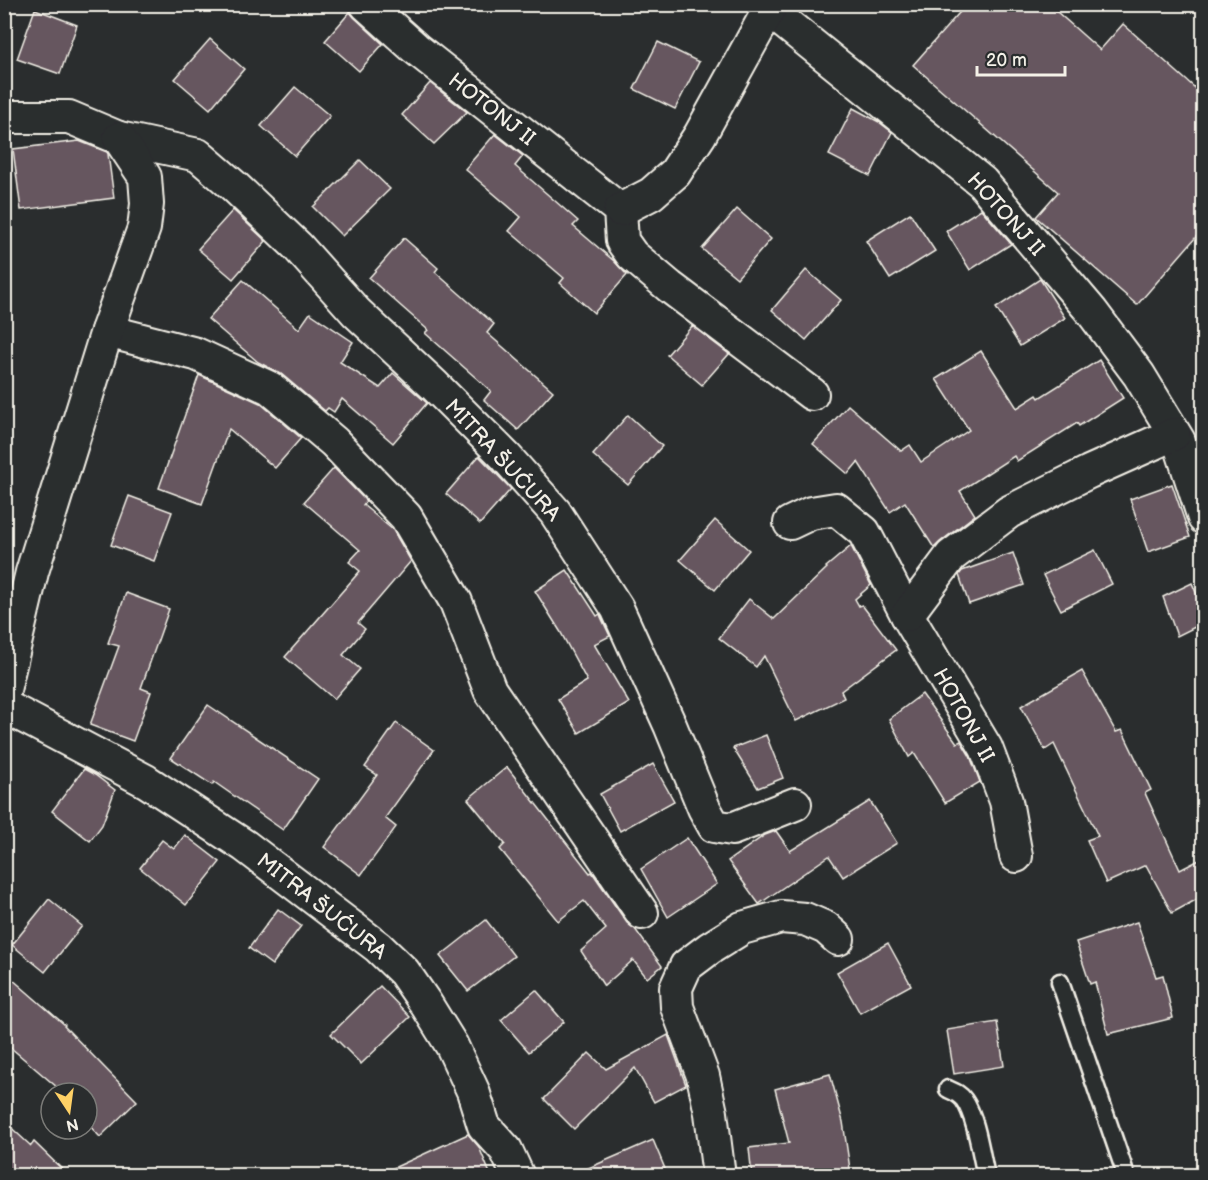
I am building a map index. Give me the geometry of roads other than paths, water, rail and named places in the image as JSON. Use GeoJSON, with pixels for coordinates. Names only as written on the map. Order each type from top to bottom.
{"type":"FeatureCollection","features":[{"type":"Feature","properties":{"kind":"street","name":"HOTONJ II"},"geometry":{"type":"LineString","coordinates":[[366,4],[415,48],[620,210],[651,194],[675,173],[700,135],[769,7],[982,182],[1092,312],[1139,375],[1179,441],[1203,518]]}},
{"type":"Feature","properties":{"kind":"street","name":"MITRA ŠUĆURA"},"geometry":{"type":"LineString","coordinates":[[4,117],[69,117],[119,138],[198,155],[235,187],[297,246],[356,312],[498,449],[555,512],[617,608],[670,725],[704,808],[714,825],[732,829],[795,804]]}},
{"type":"Feature","properties":{"kind":"street"},"geometry":{"type":"LineString","coordinates":[[4,690],[32,572],[107,331],[144,228],[147,204],[145,177],[119,138]]}},
{"type":"Feature","properties":{"kind":"street"},"geometry":{"type":"LineString","coordinates":[[620,210],[622,241],[632,255],[670,287],[812,394]]}},
{"type":"Feature","properties":{"kind":"street"},"geometry":{"type":"LineString","coordinates":[[107,331],[196,354],[270,388],[334,442],[406,516],[456,602],[490,690],[642,913]]}},
{"type":"Feature","properties":{"kind":"street"},"geometry":{"type":"LineString","coordinates":[[907,615],[951,555],[1009,512],[1089,472],[1174,434]]}},
{"type":"Feature","properties":{"kind":"street","name":"HOTONJ II"},"geometry":{"type":"LineString","coordinates":[[790,523],[811,513],[836,509],[864,532],[907,615],[986,748],[1006,801],[1016,856]]}},
{"type":"Feature","properties":{"kind":"street","name":"MITRA ŠUĆURA"},"geometry":{"type":"LineString","coordinates":[[4,706],[146,781],[245,846],[378,947],[405,972],[447,1038],[473,1091],[484,1126],[506,1150],[518,1176]]}},
{"type":"Feature","properties":{"kind":"street"},"geometry":{"type":"LineString","coordinates":[[719,1176],[711,1113],[703,1076],[677,1007],[676,988],[686,966],[742,928],[781,917],[805,919],[826,928],[838,939]]}},
{"type":"Feature","properties":{"kind":"lane"},"geometry":{"type":"LineString","coordinates":[[1060,982],[1126,1176]]}},
{"type":"Feature","properties":{"kind":"lane"},"geometry":{"type":"LineString","coordinates":[[948,1089],[958,1094],[965,1102],[976,1130],[986,1176]]}}]}
